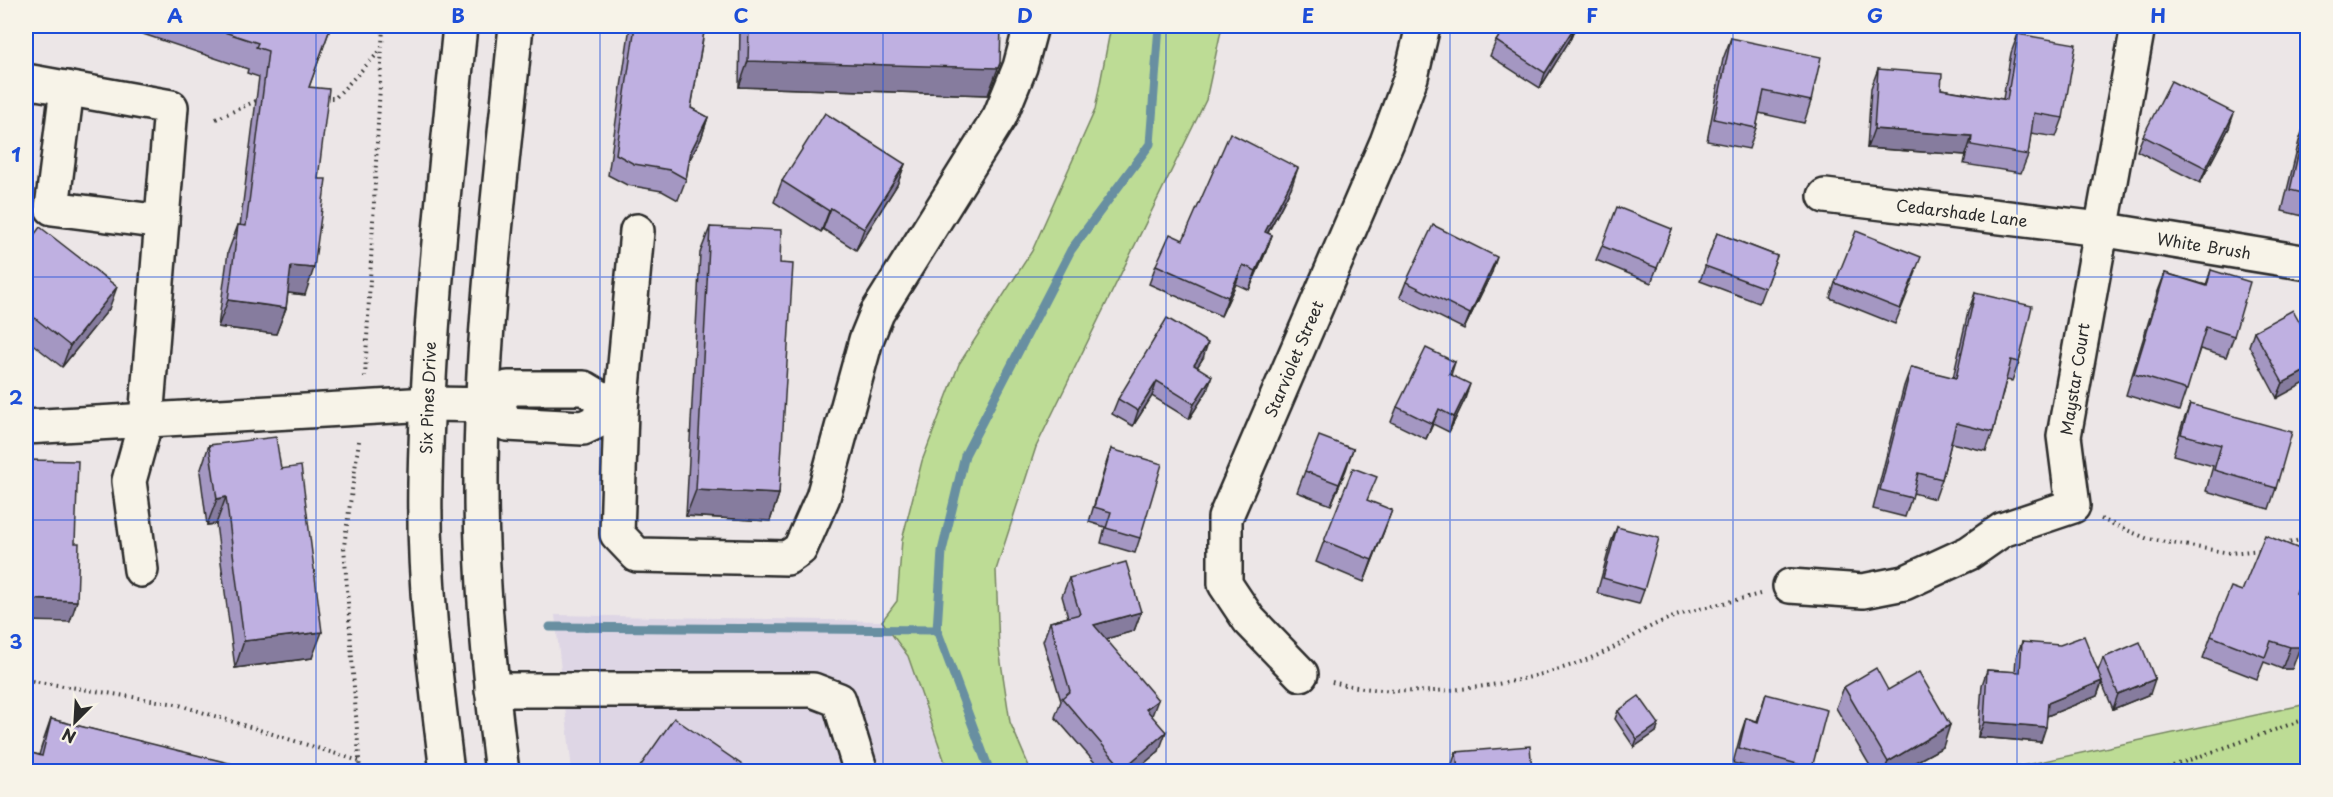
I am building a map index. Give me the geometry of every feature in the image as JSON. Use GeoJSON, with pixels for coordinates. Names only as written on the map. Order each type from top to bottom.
{"type":"FeatureCollection","features":[{"type":"Feature","properties":{"kind":"street","name":"Six Pines Drive"},"geometry":{"type":"LineString","coordinates":[[447,771],[439,708],[426,556],[425,483],[430,332],[460,26]]}},
{"type":"Feature","properties":{"kind":"street"},"geometry":{"type":"LineString","coordinates":[[502,771],[492,690],[482,562],[481,488],[491,405],[486,337],[516,26]]}},
{"type":"Feature","properties":{"kind":"street"},"geometry":{"type":"LineString","coordinates":[[637,231],[621,410],[617,534],[637,555],[787,558],[800,549],[823,497],[866,340],[877,314],[1000,116],[1020,68],[1031,26]]}},
{"type":"Feature","properties":{"kind":"street","name":"Starviolet Street"},"geometry":{"type":"LineString","coordinates":[[1301,674],[1249,620],[1225,585],[1225,518],[1387,142],[1411,77],[1423,26]]}},
{"type":"Feature","properties":{"kind":"street","name":"Maystar Court"},"geometry":{"type":"LineString","coordinates":[[2073,506],[2064,436],[2138,26]]}},
{"type":"Feature","properties":{"kind":"street"},"geometry":{"type":"LineString","coordinates":[[26,81],[171,107],[146,420],[129,482],[141,570]]}},
{"type":"Feature","properties":{"kind":"street"},"geometry":{"type":"LineString","coordinates":[[67,88],[52,208],[162,222]]}},
{"type":"Feature","properties":{"kind":"street","name":"Cedarshade Lane"},"geometry":{"type":"LineString","coordinates":[[1825,196],[2100,229]]}},
{"type":"Feature","properties":{"kind":"street","name":"White Brush"},"geometry":{"type":"LineString","coordinates":[[2100,229],[2307,263]]}},
{"type":"Feature","properties":{"kind":"street"},"geometry":{"type":"LineString","coordinates":[[26,427],[429,404],[491,405],[507,424],[584,428],[621,410]]}},
{"type":"Feature","properties":{"kind":"street"},"geometry":{"type":"LineString","coordinates":[[1790,586],[1863,591],[1904,583],[1969,553],[2002,530],[2073,506]]}},
{"type":"Feature","properties":{"kind":"street"},"geometry":{"type":"LineString","coordinates":[[492,690],[813,690],[839,700],[861,771]]}},
{"type":"Feature","properties":{"kind":"path"},"geometry":{"type":"LineString","coordinates":[[324,98],[335,98],[381,49]]}},
{"type":"Feature","properties":{"kind":"path"},"geometry":{"type":"LineString","coordinates":[[216,119],[266,96]]}},
{"type":"Feature","properties":{"kind":"path"},"geometry":{"type":"LineString","coordinates":[[2073,506],[2148,539],[2230,553],[2268,549]]}},
{"type":"Feature","properties":{"kind":"path"},"geometry":{"type":"LineString","coordinates":[[2278,546],[2307,538]]}},
{"type":"Feature","properties":{"kind":"path"},"geometry":{"type":"LineString","coordinates":[[1301,674],[1352,687],[1426,691],[1523,681],[1593,658],[1668,619],[1790,586]]}},
{"type":"Feature","properties":{"kind":"path"},"geometry":{"type":"LineString","coordinates":[[26,680],[176,704],[359,761]]}},
{"type":"Feature","properties":{"kind":"path"},"geometry":{"type":"LineString","coordinates":[[2156,771],[2307,718]]}},
{"type":"Feature","properties":{"kind":"shaded area"},"geometry":{"type":"Polygon","coordinates":[[[555,615],[882,621],[908,656],[948,771],[572,771],[555,615]]]}},
{"type":"Feature","properties":{"kind":"green space"},"geometry":{"type":"Polygon","coordinates":[[[1111,26],[1222,26],[1206,100],[1036,447],[996,570],[999,649],[1010,722],[1031,771],[948,771],[908,656],[882,621],[897,601],[902,540],[922,461],[959,364],[1032,251],[1095,110],[1111,26]]]}},
{"type":"Feature","properties":{"kind":"green space"},"geometry":{"type":"Polygon","coordinates":[[[2307,704],[2307,771],[1998,771],[2307,704]]]}},
{"type":"Feature","properties":{"kind":"building"},"geometry":{"type":"Polygon","coordinates":[[[206,26],[331,26],[309,87],[329,89],[318,179],[326,179],[314,268],[291,266],[286,308],[228,300],[238,225],[246,226],[268,51],[256,47],[258,43],[206,26]]]}},
{"type":"Feature","properties":{"kind":"building"},"geometry":{"type":"Polygon","coordinates":[[[635,26],[705,26],[691,108],[708,117],[691,151],[686,179],[670,170],[634,164],[616,154],[635,26]]]}},
{"type":"Feature","properties":{"kind":"building"},"geometry":{"type":"Polygon","coordinates":[[[749,26],[1001,26],[1000,63],[998,68],[748,61],[749,26]]]}},
{"type":"Feature","properties":{"kind":"building"},"geometry":{"type":"Polygon","coordinates":[[[1506,26],[1575,26],[1545,73],[1496,41],[1506,26]]]}},
{"type":"Feature","properties":{"kind":"building"},"geometry":{"type":"Polygon","coordinates":[[[2018,34],[2076,44],[2063,118],[2034,113],[2028,155],[1971,145],[1972,136],[1874,129],[1878,69],[1942,74],[1941,89],[2007,100],[2018,34]]]}},
{"type":"Feature","properties":{"kind":"building"},"geometry":{"type":"Polygon","coordinates":[[[1731,38],[1821,57],[1811,101],[1764,91],[1756,128],[1714,119],[1731,38]]]}},
{"type":"Feature","properties":{"kind":"building"},"geometry":{"type":"Polygon","coordinates":[[[2171,81],[2234,113],[2206,168],[2143,136],[2171,81]]]}},
{"type":"Feature","properties":{"kind":"building"},"geometry":{"type":"Polygon","coordinates":[[[825,113],[905,164],[864,229],[831,208],[829,211],[782,181],[825,113]]]}},
{"type":"Feature","properties":{"kind":"building"},"geometry":{"type":"Polygon","coordinates":[[[2307,120],[2307,194],[2290,190],[2307,120]]]}},
{"type":"Feature","properties":{"kind":"building"},"geometry":{"type":"Polygon","coordinates":[[[1230,133],[1298,168],[1265,232],[1272,235],[1256,271],[1243,265],[1228,297],[1156,265],[1170,234],[1183,240],[1230,133]]]}},
{"type":"Feature","properties":{"kind":"building"},"geometry":{"type":"Polygon","coordinates":[[[1617,207],[1672,229],[1657,268],[1602,246],[1617,207]]]}},
{"type":"Feature","properties":{"kind":"building"},"geometry":{"type":"Polygon","coordinates":[[[1433,225],[1497,257],[1470,314],[1406,282],[1433,225]]]}},
{"type":"Feature","properties":{"kind":"building"},"geometry":{"type":"Polygon","coordinates":[[[40,227],[117,287],[70,346],[26,311],[26,246],[40,227]]]}},
{"type":"Feature","properties":{"kind":"building"},"geometry":{"type":"Polygon","coordinates":[[[710,227],[781,230],[780,263],[793,264],[779,494],[696,490],[710,227]]]}},
{"type":"Feature","properties":{"kind":"building"},"geometry":{"type":"Polygon","coordinates":[[[1856,231],[1921,257],[1900,309],[1835,283],[1856,231]]]}},
{"type":"Feature","properties":{"kind":"building"},"geometry":{"type":"Polygon","coordinates":[[[1717,233],[1777,256],[1765,288],[1705,266],[1717,233]]]}},
{"type":"Feature","properties":{"kind":"building"},"geometry":{"type":"Polygon","coordinates":[[[2211,270],[2250,282],[2234,336],[2206,327],[2187,390],[2134,374],[2165,273],[2207,286],[2211,270]]]}},
{"type":"Feature","properties":{"kind":"building"},"geometry":{"type":"Polygon","coordinates":[[[1975,293],[2032,306],[2019,362],[2011,360],[1993,432],[1956,423],[1942,479],[1918,473],[1912,498],[1880,490],[1911,367],[1956,378],[1975,293]]]}},
{"type":"Feature","properties":{"kind":"building"},"geometry":{"type":"Polygon","coordinates":[[[2293,310],[2302,326],[2307,323],[2307,370],[2283,383],[2254,331],[2293,310]]]}},
{"type":"Feature","properties":{"kind":"building"},"geometry":{"type":"Polygon","coordinates":[[[1167,318],[1208,343],[1194,365],[1212,376],[1194,404],[1157,381],[1138,411],[1118,399],[1167,318]]]}},
{"type":"Feature","properties":{"kind":"building"},"geometry":{"type":"Polygon","coordinates":[[[1426,348],[1455,362],[1449,374],[1470,384],[1454,417],[1439,409],[1432,424],[1397,407],[1426,348]]]}},
{"type":"Feature","properties":{"kind":"building"},"geometry":{"type":"Polygon","coordinates":[[[2190,404],[2292,432],[2276,488],[2214,470],[2221,445],[2181,434],[2190,404]]]}},
{"type":"Feature","properties":{"kind":"building"},"geometry":{"type":"Polygon","coordinates":[[[1319,436],[1353,449],[1339,484],[1305,471],[1319,436]]]}},
{"type":"Feature","properties":{"kind":"building"},"geometry":{"type":"Polygon","coordinates":[[[276,437],[281,469],[301,466],[322,632],[244,641],[226,497],[217,499],[209,445],[276,437]]]}},
{"type":"Feature","properties":{"kind":"building"},"geometry":{"type":"Polygon","coordinates":[[[1111,449],[1162,464],[1140,538],[1106,528],[1111,512],[1094,507],[1111,449]]]}},
{"type":"Feature","properties":{"kind":"building"},"geometry":{"type":"Polygon","coordinates":[[[26,460],[78,461],[75,543],[79,543],[77,601],[26,599],[26,460]]]}},
{"type":"Feature","properties":{"kind":"building"},"geometry":{"type":"Polygon","coordinates":[[[1353,468],[1377,477],[1367,500],[1392,510],[1372,560],[1324,541],[1353,468]]]}},
{"type":"Feature","properties":{"kind":"building"},"geometry":{"type":"Polygon","coordinates":[[[1617,527],[1659,538],[1644,590],[1603,578],[1617,527]]]}},
{"type":"Feature","properties":{"kind":"building"},"geometry":{"type":"Polygon","coordinates":[[[2265,535],[2307,552],[2307,563],[2296,593],[2307,598],[2307,628],[2300,647],[2290,647],[2271,641],[2265,657],[2211,636],[2231,587],[2242,591],[2265,535]]]}},
{"type":"Feature","properties":{"kind":"building"},"geometry":{"type":"Polygon","coordinates":[[[1126,562],[1141,612],[1094,625],[1158,700],[1146,709],[1166,732],[1123,769],[1062,698],[1070,691],[1050,622],[1080,614],[1069,578],[1126,562]]]}},
{"type":"Feature","properties":{"kind":"building"},"geometry":{"type":"Polygon","coordinates":[[[2084,636],[2102,681],[2048,703],[2046,727],[1984,722],[1987,670],[2020,672],[2022,642],[2060,645],[2084,636]]]}},
{"type":"Feature","properties":{"kind":"building"},"geometry":{"type":"Polygon","coordinates":[[[2140,642],[2155,679],[2118,694],[2103,658],[2140,642]]]}},
{"type":"Feature","properties":{"kind":"building"},"geometry":{"type":"Polygon","coordinates":[[[1876,668],[1888,690],[1919,672],[1950,725],[1888,762],[1844,687],[1876,668]]]}},
{"type":"Feature","properties":{"kind":"building"},"geometry":{"type":"Polygon","coordinates":[[[1766,694],[1827,710],[1812,768],[1739,748],[1746,718],[1758,722],[1766,694]]]}},
{"type":"Feature","properties":{"kind":"building"},"geometry":{"type":"Polygon","coordinates":[[[1639,696],[1659,724],[1637,739],[1618,711],[1639,696]]]}},
{"type":"Feature","properties":{"kind":"building"},"geometry":{"type":"Polygon","coordinates":[[[674,718],[751,771],[637,771],[674,718]]]}},
{"type":"Feature","properties":{"kind":"building"},"geometry":{"type":"Polygon","coordinates":[[[51,719],[257,770],[26,771],[28,752],[42,756],[51,719]]]}},
{"type":"Feature","properties":{"kind":"building"},"geometry":{"type":"Polygon","coordinates":[[[1530,746],[1532,771],[1276,771],[1318,767],[1458,770],[1456,752],[1530,746]]]}},
{"type":"Feature","properties":{"kind":"waterway"},"geometry":{"type":"LineString","coordinates":[[990,772],[937,630],[942,551],[965,455],[1071,250],[1150,144],[1159,26]]}},
{"type":"Feature","properties":{"kind":"waterway"},"geometry":{"type":"LineString","coordinates":[[550,627],[937,630]]}}]}
